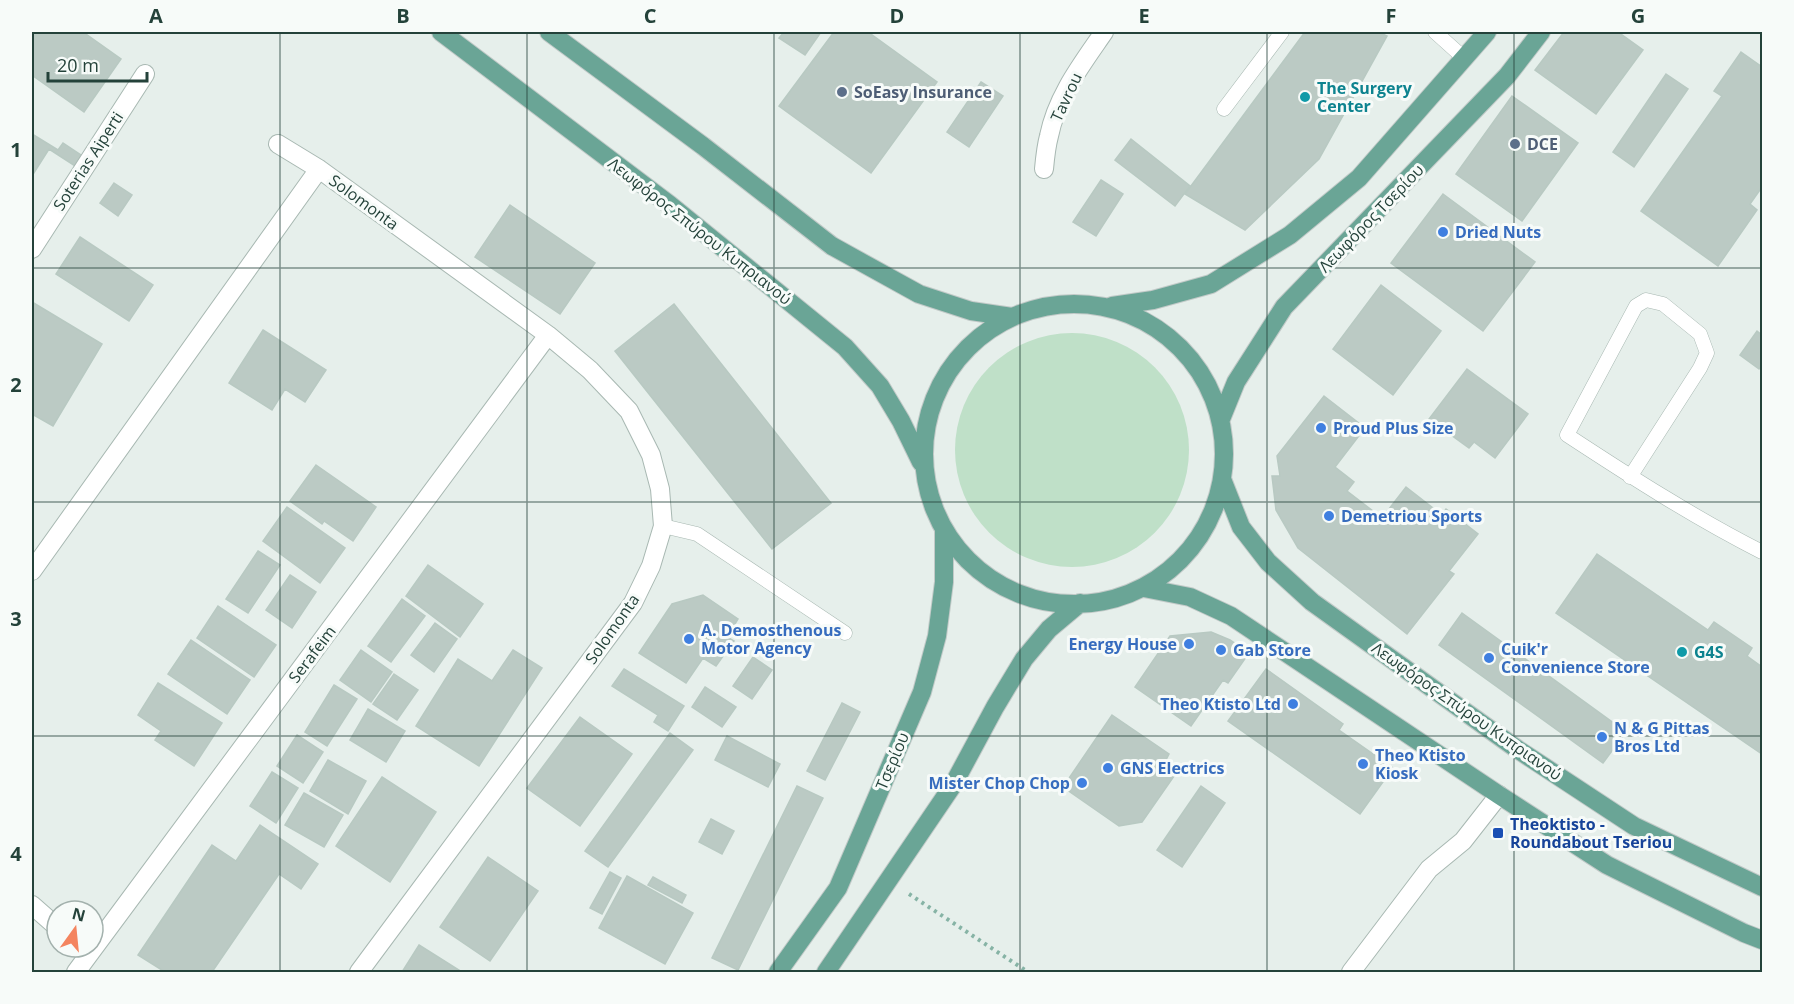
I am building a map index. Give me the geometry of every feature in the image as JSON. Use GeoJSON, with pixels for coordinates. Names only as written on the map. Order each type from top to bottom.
{"type":"FeatureCollection","features":[{"type":"Feature","properties":{"kind":"main road","name":"Λεωφόρος Σπύρου Κυπριανού"},"geometry":{"type":"LineString","coordinates":[[441,32],[670,205],[845,347],[880,386],[901,421],[922,464]]}},
{"type":"Feature","properties":{"kind":"main road"},"geometry":{"type":"LineString","coordinates":[[549,32],[703,146],[832,246],[919,294],[971,311],[1012,317]]}},
{"type":"Feature","properties":{"kind":"main road"},"geometry":{"type":"LineString","coordinates":[[1104,307],[1154,300],[1211,284],[1290,234],[1359,178],[1487,32]]}},
{"type":"Feature","properties":{"kind":"main road","name":"Λεωφόρος Τσερίου"},"geometry":{"type":"LineString","coordinates":[[1221,419],[1236,382],[1284,308],[1508,76],[1541,32]]}},
{"type":"Feature","properties":{"kind":"main road"},"geometry":{"type":"LineString","coordinates":[[1075,302],[1125,311],[1168,335],[1202,373],[1221,419],[1225,469],[1212,517],[1184,559],[1144,588],[1096,603],[1046,603],[999,585],[960,554],[934,512],[922,464],[926,414],[947,369],[982,333],[1012,317],[1026,310],[1075,302]]}},
{"type":"Feature","properties":{"kind":"main road","name":"Λεωφόρος Σπύρου Κυπριανού"},"geometry":{"type":"LineString","coordinates":[[1222,479],[1241,526],[1268,562],[1312,602],[1518,749],[1634,826],[1762,887]]}},
{"type":"Feature","properties":{"kind":"main road","name":"Τσερίου"},"geometry":{"type":"LineString","coordinates":[[778,972],[838,888],[922,692],[937,636],[943,593],[944,529]]}},
{"type":"Feature","properties":{"kind":"main road"},"geometry":{"type":"LineString","coordinates":[[1144,588],[1190,597],[1231,616],[1499,795],[1608,864],[1762,940]]}},
{"type":"Feature","properties":{"kind":"main road"},"geometry":{"type":"LineString","coordinates":[[826,972],[953,785],[1024,659],[1049,629],[1080,603]]}},
{"type":"Feature","properties":{"kind":"street","name":"Tavrou"},"geometry":{"type":"LineString","coordinates":[[1044,169],[1049,136],[1056,112],[1070,80],[1104,32]]}},
{"type":"Feature","properties":{"kind":"street","name":"Soterias Aiperti"},"geometry":{"type":"LineString","coordinates":[[32,249],[145,74]]}},
{"type":"Feature","properties":{"kind":"street","name":"Solomonta"},"geometry":{"type":"LineString","coordinates":[[278,144],[319,169],[548,335],[590,370],[629,411],[651,455],[660,489],[663,526],[651,566],[633,603],[359,972]]}},
{"type":"Feature","properties":{"kind":"street"},"geometry":{"type":"LineString","coordinates":[[32,571],[319,169]]}},
{"type":"Feature","properties":{"kind":"street","name":"Serafeim"},"geometry":{"type":"LineString","coordinates":[[105,925],[548,335]]}},
{"type":"Feature","properties":{"kind":"street"},"geometry":{"type":"LineString","coordinates":[[1351,972],[1429,869],[1463,841],[1499,795]]}},
{"type":"Feature","properties":{"kind":"street"},"geometry":{"type":"LineString","coordinates":[[32,905],[45,916]]}},
{"type":"Feature","properties":{"kind":"lane"},"geometry":{"type":"LineString","coordinates":[[1224,110],[1282,32]]}},
{"type":"Feature","properties":{"kind":"lane"},"geometry":{"type":"LineString","coordinates":[[1435,32],[1465,59]]}},
{"type":"Feature","properties":{"kind":"lane"},"geometry":{"type":"LineString","coordinates":[[1630,477],[1700,368],[1707,352],[1700,334],[1663,304],[1646,300],[1636,306],[1568,435],[1630,477],[1762,552]]}},
{"type":"Feature","properties":{"kind":"lane"},"geometry":{"type":"LineString","coordinates":[[663,526],[697,534],[845,633]]}},
{"type":"Feature","properties":{"kind":"path"},"geometry":{"type":"LineString","coordinates":[[889,880],[1028,972]]}},
{"type":"Feature","properties":{"kind":"green space"},"geometry":{"type":"Polygon","coordinates":[[[1061,333],[1083,333],[1117,342],[1137,352],[1155,367],[1170,385],[1180,405],[1187,427],[1189,450],[1187,473],[1180,495],[1170,515],[1155,533],[1137,548],[1106,562],[1083,567],[1061,567],[1038,562],[1007,548],[981,524],[974,515],[960,484],[955,461],[955,439],[960,416],[974,385],[998,359],[1007,352],[1038,338],[1061,333]]]}},
{"type":"Feature","properties":{"kind":"building"},"geometry":{"type":"Polygon","coordinates":[[[32,32],[83,32],[121,59],[84,112],[32,75],[32,32]]]}},
{"type":"Feature","properties":{"kind":"building"},"geometry":{"type":"Polygon","coordinates":[[[784,32],[821,32],[805,55],[779,38],[784,32]]]}},
{"type":"Feature","properties":{"kind":"building"},"geometry":{"type":"Polygon","coordinates":[[[834,32],[868,32],[937,82],[871,173],[779,106],[834,32]]]}},
{"type":"Feature","properties":{"kind":"building","name":"The Surgery Center"},"geometry":{"type":"Polygon","coordinates":[[[1305,32],[1379,32],[1387,36],[1319,159],[1245,230],[1185,194],[1305,32]]]}},
{"type":"Feature","properties":{"kind":"building"},"geometry":{"type":"Polygon","coordinates":[[[1564,32],[1618,32],[1643,50],[1596,114],[1535,70],[1564,32]]]}},
{"type":"Feature","properties":{"kind":"building"},"geometry":{"type":"Polygon","coordinates":[[[1741,52],[1762,67],[1762,187],[1750,204],[1757,210],[1718,266],[1641,211],[1722,96],[1714,91],[1741,52]]]}},
{"type":"Feature","properties":{"kind":"building"},"geometry":{"type":"Polygon","coordinates":[[[1666,74],[1688,89],[1634,167],[1613,152],[1666,74]]]}},
{"type":"Feature","properties":{"kind":"building"},"geometry":{"type":"Polygon","coordinates":[[[981,82],[1003,96],[969,147],[947,132],[981,82]]]}},
{"type":"Feature","properties":{"kind":"building"},"geometry":{"type":"Polygon","coordinates":[[[1512,96],[1578,143],[1522,221],[1456,174],[1512,96]]]}},
{"type":"Feature","properties":{"kind":"building"},"geometry":{"type":"Polygon","coordinates":[[[32,134],[58,150],[63,143],[81,155],[75,166],[49,149],[32,176],[32,134]]]}},
{"type":"Feature","properties":{"kind":"building"},"geometry":{"type":"Polygon","coordinates":[[[1131,139],[1190,186],[1175,206],[1115,160],[1131,139]]]}},
{"type":"Feature","properties":{"kind":"building"},"geometry":{"type":"Polygon","coordinates":[[[1101,180],[1123,194],[1096,236],[1073,222],[1101,180]]]}},
{"type":"Feature","properties":{"kind":"building"},"geometry":{"type":"Polygon","coordinates":[[[114,183],[132,195],[118,216],[100,203],[114,183]]]}},
{"type":"Feature","properties":{"kind":"building"},"geometry":{"type":"Polygon","coordinates":[[[1443,194],[1535,262],[1483,331],[1391,263],[1443,194]]]}},
{"type":"Feature","properties":{"kind":"building"},"geometry":{"type":"Polygon","coordinates":[[[510,205],[595,263],[560,314],[475,257],[510,205]]]}},
{"type":"Feature","properties":{"kind":"building"},"geometry":{"type":"Polygon","coordinates":[[[80,237],[153,285],[129,321],[56,274],[80,237]]]}},
{"type":"Feature","properties":{"kind":"building"},"geometry":{"type":"Polygon","coordinates":[[[1381,285],[1441,331],[1393,395],[1333,349],[1381,285]]]}},
{"type":"Feature","properties":{"kind":"building"},"geometry":{"type":"Polygon","coordinates":[[[32,302],[102,344],[53,426],[32,414],[32,302]]]}},
{"type":"Feature","properties":{"kind":"building"},"geometry":{"type":"Polygon","coordinates":[[[674,304],[831,503],[772,549],[615,351],[674,304]]]}},
{"type":"Feature","properties":{"kind":"building"},"geometry":{"type":"Polygon","coordinates":[[[263,330],[326,370],[305,402],[285,389],[272,410],[229,383],[263,330]]]}},
{"type":"Feature","properties":{"kind":"building"},"geometry":{"type":"Polygon","coordinates":[[[1757,331],[1762,335],[1762,364],[1759,369],[1740,355],[1757,331]]]}},
{"type":"Feature","properties":{"kind":"building"},"geometry":{"type":"Polygon","coordinates":[[[1467,369],[1528,414],[1495,458],[1474,442],[1469,448],[1429,419],[1467,369]]]}},
{"type":"Feature","properties":{"kind":"building","name":"Demetriou Sports"},"geometry":{"type":"Polygon","coordinates":[[[1324,396],[1365,428],[1335,467],[1354,482],[1347,491],[1382,518],[1406,487],[1442,515],[1446,509],[1478,534],[1449,571],[1454,574],[1407,634],[1298,548],[1276,510],[1272,476],[1280,476],[1277,456],[1324,396]]]}},
{"type":"Feature","properties":{"kind":"building"},"geometry":{"type":"Polygon","coordinates":[[[316,465],[376,507],[353,541],[324,521],[322,524],[290,501],[316,465]]]}},
{"type":"Feature","properties":{"kind":"building"},"geometry":{"type":"Polygon","coordinates":[[[287,507],[345,548],[320,583],[263,541],[287,507]]]}},
{"type":"Feature","properties":{"kind":"building"},"geometry":{"type":"Polygon","coordinates":[[[258,551],[280,565],[248,613],[226,599],[258,551]]]}},
{"type":"Feature","properties":{"kind":"building","name":"G4S"},"geometry":{"type":"Polygon","coordinates":[[[1597,554],[1708,630],[1714,622],[1752,648],[1747,656],[1762,667],[1762,754],[1556,613],[1597,554]]]}},
{"type":"Feature","properties":{"kind":"building"},"geometry":{"type":"Polygon","coordinates":[[[428,565],[483,604],[460,637],[406,596],[428,565]]]}},
{"type":"Feature","properties":{"kind":"building"},"geometry":{"type":"Polygon","coordinates":[[[290,575],[316,592],[292,628],[266,610],[290,575]]]}},
{"type":"Feature","properties":{"kind":"building","name":"A. Demosthenous Motor Agency"},"geometry":{"type":"Polygon","coordinates":[[[703,595],[738,619],[727,637],[734,641],[716,666],[703,658],[686,683],[639,653],[672,604],[703,595]]]}},
{"type":"Feature","properties":{"kind":"building"},"geometry":{"type":"Polygon","coordinates":[[[402,599],[425,616],[391,662],[368,646],[402,599]]]}},
{"type":"Feature","properties":{"kind":"building"},"geometry":{"type":"Polygon","coordinates":[[[218,606],[276,645],[254,677],[197,638],[218,606]]]}},
{"type":"Feature","properties":{"kind":"building"},"geometry":{"type":"Polygon","coordinates":[[[1462,613],[1626,732],[1603,763],[1439,645],[1462,613]]]}},
{"type":"Feature","properties":{"kind":"building"},"geometry":{"type":"Polygon","coordinates":[[[435,623],[457,639],[434,672],[411,655],[435,623]]]}},
{"type":"Feature","properties":{"kind":"building"},"geometry":{"type":"Polygon","coordinates":[[[1211,632],[1230,640],[1249,653],[1228,683],[1223,680],[1191,726],[1135,687],[1170,636],[1211,632]]]}},
{"type":"Feature","properties":{"kind":"building"},"geometry":{"type":"Polygon","coordinates":[[[191,640],[250,680],[227,714],[168,674],[191,640]]]}},
{"type":"Feature","properties":{"kind":"building"},"geometry":{"type":"Polygon","coordinates":[[[361,650],[392,672],[371,702],[340,680],[361,650]]]}},
{"type":"Feature","properties":{"kind":"building"},"geometry":{"type":"Polygon","coordinates":[[[513,650],[542,668],[479,766],[416,726],[458,659],[492,681],[513,650]]]}},
{"type":"Feature","properties":{"kind":"building"},"geometry":{"type":"Polygon","coordinates":[[[753,657],[772,670],[752,699],[733,686],[753,657]]]}},
{"type":"Feature","properties":{"kind":"building"},"geometry":{"type":"Polygon","coordinates":[[[624,669],[684,706],[668,731],[654,722],[658,715],[612,686],[624,669]]]}},
{"type":"Feature","properties":{"kind":"building"},"geometry":{"type":"Polygon","coordinates":[[[1266,669],[1343,724],[1339,730],[1393,768],[1360,814],[1228,721],[1266,669]]]}},
{"type":"Feature","properties":{"kind":"building"},"geometry":{"type":"Polygon","coordinates":[[[394,674],[418,690],[397,720],[373,704],[394,674]]]}},
{"type":"Feature","properties":{"kind":"building"},"geometry":{"type":"Polygon","coordinates":[[[158,683],[222,723],[194,766],[155,740],[161,731],[138,715],[158,683]]]}},
{"type":"Feature","properties":{"kind":"building"},"geometry":{"type":"Polygon","coordinates":[[[334,685],[357,699],[327,746],[305,732],[334,685]]]}},
{"type":"Feature","properties":{"kind":"building"},"geometry":{"type":"Polygon","coordinates":[[[705,687],[736,707],[722,727],[692,707],[705,687]]]}},
{"type":"Feature","properties":{"kind":"building"},"geometry":{"type":"Polygon","coordinates":[[[842,703],[860,712],[825,780],[807,771],[842,703]]]}},
{"type":"Feature","properties":{"kind":"building"},"geometry":{"type":"Polygon","coordinates":[[[368,709],[405,731],[386,762],[350,740],[368,709]]]}},
{"type":"Feature","properties":{"kind":"building"},"geometry":{"type":"Polygon","coordinates":[[[1112,715],[1169,754],[1166,760],[1179,769],[1142,822],[1119,826],[1063,787],[1112,715]]]}},
{"type":"Feature","properties":{"kind":"building"},"geometry":{"type":"Polygon","coordinates":[[[580,717],[632,754],[580,826],[527,788],[580,717]]]}},
{"type":"Feature","properties":{"kind":"building"},"geometry":{"type":"Polygon","coordinates":[[[670,733],[693,750],[608,867],[585,851],[670,733]]]}},
{"type":"Feature","properties":{"kind":"building"},"geometry":{"type":"Polygon","coordinates":[[[297,735],[323,752],[303,783],[277,766],[297,735]]]}},
{"type":"Feature","properties":{"kind":"building"},"geometry":{"type":"Polygon","coordinates":[[[727,736],[780,764],[768,787],[715,760],[727,736]]]}},
{"type":"Feature","properties":{"kind":"building"},"geometry":{"type":"Polygon","coordinates":[[[328,760],[366,781],[348,814],[310,791],[328,760]]]}},
{"type":"Feature","properties":{"kind":"building"},"geometry":{"type":"Polygon","coordinates":[[[272,772],[298,788],[276,823],[250,806],[272,772]]]}},
{"type":"Feature","properties":{"kind":"building"},"geometry":{"type":"Polygon","coordinates":[[[382,777],[436,812],[390,882],[336,846],[382,777]]]}},
{"type":"Feature","properties":{"kind":"building"},"geometry":{"type":"Polygon","coordinates":[[[797,786],[823,798],[738,970],[712,958],[797,786]]]}},
{"type":"Feature","properties":{"kind":"building"},"geometry":{"type":"Polygon","coordinates":[[[1201,786],[1225,803],[1182,867],[1157,850],[1201,786]]]}},
{"type":"Feature","properties":{"kind":"building"},"geometry":{"type":"Polygon","coordinates":[[[304,793],[343,815],[324,847],[285,825],[304,793]]]}},
{"type":"Feature","properties":{"kind":"building"},"geometry":{"type":"Polygon","coordinates":[[[711,819],[734,831],[722,854],[699,842],[711,819]]]}},
{"type":"Feature","properties":{"kind":"building"},"geometry":{"type":"Polygon","coordinates":[[[260,825],[318,864],[301,889],[279,874],[212,972],[165,972],[138,955],[212,845],[236,861],[260,825]]]}},
{"type":"Feature","properties":{"kind":"building"},"geometry":{"type":"Polygon","coordinates":[[[488,857],[538,891],[490,961],[440,927],[488,857]]]}},
{"type":"Feature","properties":{"kind":"building"},"geometry":{"type":"Polygon","coordinates":[[[610,872],[621,878],[602,914],[590,908],[610,872]]]}},
{"type":"Feature","properties":{"kind":"building"},"geometry":{"type":"Polygon","coordinates":[[[627,876],[693,913],[665,964],[599,928],[627,876]]]}},
{"type":"Feature","properties":{"kind":"building"},"geometry":{"type":"Polygon","coordinates":[[[653,877],[686,895],[682,903],[648,885],[653,877]]]}},
{"type":"Feature","properties":{"kind":"building"},"geometry":{"type":"Polygon","coordinates":[[[419,945],[462,972],[402,972],[419,945]]]}},
{"type":"Feature","properties":{"kind":"place","name":"SoEasy Insurance"},"geometry":{"type":"Point","coordinates":[842,92]}},
{"type":"Feature","properties":{"kind":"place","name":"The Surgery Center"},"geometry":{"type":"Point","coordinates":[1305,97]}},
{"type":"Feature","properties":{"kind":"place","name":"DCE"},"geometry":{"type":"Point","coordinates":[1515,144]}},
{"type":"Feature","properties":{"kind":"place","name":"Dried Nuts"},"geometry":{"type":"Point","coordinates":[1443,232]}},
{"type":"Feature","properties":{"kind":"place","name":"Proud Plus Size"},"geometry":{"type":"Point","coordinates":[1321,428]}},
{"type":"Feature","properties":{"kind":"place","name":"Demetriou Sports"},"geometry":{"type":"Point","coordinates":[1329,516]}},
{"type":"Feature","properties":{"kind":"place","name":"A. Demosthenous Motor Agency"},"geometry":{"type":"Point","coordinates":[689,639]}},
{"type":"Feature","properties":{"kind":"place","name":"Energy House"},"geometry":{"type":"Point","coordinates":[1189,644]}},
{"type":"Feature","properties":{"kind":"place","name":"Gab Store"},"geometry":{"type":"Point","coordinates":[1221,650]}},
{"type":"Feature","properties":{"kind":"place","name":"G4S"},"geometry":{"type":"Point","coordinates":[1682,652]}},
{"type":"Feature","properties":{"kind":"place","name":"Cuik'r Convenience Store"},"geometry":{"type":"Point","coordinates":[1489,658]}},
{"type":"Feature","properties":{"kind":"place","name":"Theo Ktisto Ltd"},"geometry":{"type":"Point","coordinates":[1293,704]}},
{"type":"Feature","properties":{"kind":"place","name":"N & G Pittas Bros Ltd"},"geometry":{"type":"Point","coordinates":[1602,737]}},
{"type":"Feature","properties":{"kind":"place","name":"Theo Ktisto Kiosk"},"geometry":{"type":"Point","coordinates":[1363,764]}},
{"type":"Feature","properties":{"kind":"place","name":"GNS Electrics"},"geometry":{"type":"Point","coordinates":[1108,768]}},
{"type":"Feature","properties":{"kind":"place","name":"Mister Chop Chop"},"geometry":{"type":"Point","coordinates":[1082,783]}},
{"type":"Feature","properties":{"kind":"place","name":"Theoktisto - Roundabout Tseriou"},"geometry":{"type":"Point","coordinates":[1498,833]}}]}
